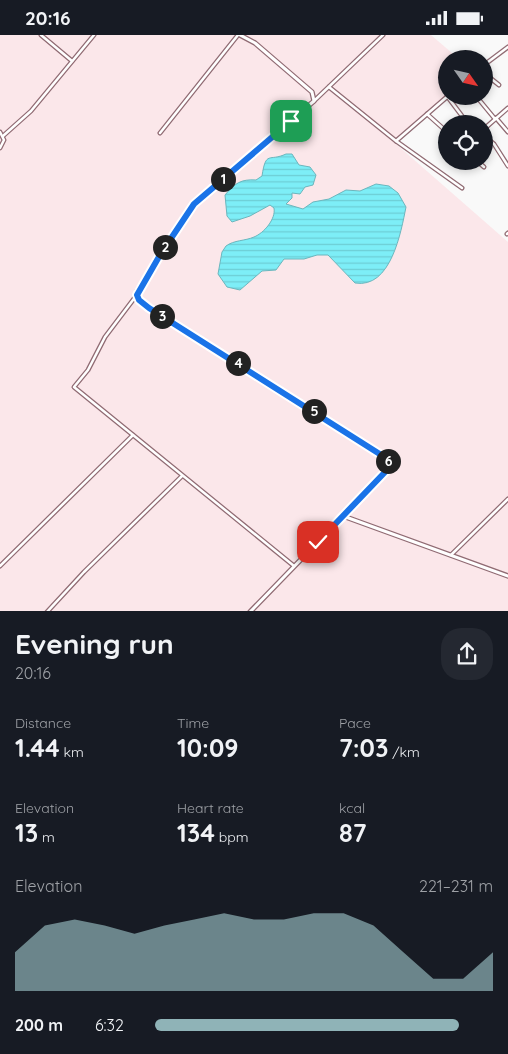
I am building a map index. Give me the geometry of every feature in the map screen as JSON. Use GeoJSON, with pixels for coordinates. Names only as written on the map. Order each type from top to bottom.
{"type":"FeatureCollection","features":[{"type":"Feature","properties":{"kind":"street"},"geometry":{"type":"LineString","coordinates":[[42,35],[72,61]]}},
{"type":"Feature","properties":{"kind":"street"},"geometry":{"type":"LineString","coordinates":[[0,148],[3,137],[32,111],[94,35]]}},
{"type":"Feature","properties":{"kind":"street"},"geometry":{"type":"LineString","coordinates":[[160,133],[239,35],[255,43],[312,92],[314,101]]}},
{"type":"Feature","properties":{"kind":"street"},"geometry":{"type":"LineString","coordinates":[[294,566],[74,387],[88,370],[105,337],[137,295],[160,255],[194,204],[314,101],[383,35]]}},
{"type":"Feature","properties":{"kind":"street"},"geometry":{"type":"LineString","coordinates":[[493,58],[508,47]]}},
{"type":"Feature","properties":{"kind":"street"},"geometry":{"type":"LineString","coordinates":[[493,80],[499,85]]}},
{"type":"Feature","properties":{"kind":"street"},"geometry":{"type":"LineString","coordinates":[[328,87],[396,141],[462,188]]}},
{"type":"Feature","properties":{"kind":"street"},"geometry":{"type":"LineString","coordinates":[[396,141],[438,104]]}},
{"type":"Feature","properties":{"kind":"street"},"geometry":{"type":"LineString","coordinates":[[484,105],[508,132]]}},
{"type":"Feature","properties":{"kind":"street"},"geometry":{"type":"LineString","coordinates":[[493,122],[508,109]]}},
{"type":"Feature","properties":{"kind":"street"},"geometry":{"type":"LineString","coordinates":[[427,114],[438,124]]}},
{"type":"Feature","properties":{"kind":"street"},"geometry":{"type":"LineString","coordinates":[[0,133],[3,137]]}},
{"type":"Feature","properties":{"kind":"street"},"geometry":{"type":"LineString","coordinates":[[493,143],[508,166]]}},
{"type":"Feature","properties":{"kind":"street"},"geometry":{"type":"LineString","coordinates":[[137,295],[139,300],[149,308],[386,458],[389,466],[250,611]]}},
{"type":"Feature","properties":{"kind":"street"},"geometry":{"type":"LineString","coordinates":[[0,566],[133,435]]}},
{"type":"Feature","properties":{"kind":"street"},"geometry":{"type":"LineString","coordinates":[[47,611],[182,475]]}},
{"type":"Feature","properties":{"kind":"street"},"geometry":{"type":"LineString","coordinates":[[451,555],[508,499]]}},
{"type":"Feature","properties":{"kind":"street"},"geometry":{"type":"LineString","coordinates":[[343,516],[508,576]]}},
{"type":"Feature","properties":{"kind":"shaded area"},"geometry":{"type":"Polygon","coordinates":[[[0,35],[431,35],[448,50],[438,50],[438,103],[396,144],[508,242],[508,611],[0,611],[0,35]]]}},
{"type":"Feature","properties":{"kind":"water"},"geometry":{"type":"Polygon","coordinates":[[[292,154],[299,165],[310,167],[316,175],[313,185],[305,187],[300,194],[292,193],[292,198],[286,204],[303,209],[313,202],[329,199],[346,190],[360,191],[376,184],[389,186],[398,193],[406,207],[401,230],[392,257],[386,268],[377,277],[367,282],[355,283],[328,255],[317,255],[304,259],[284,259],[276,270],[262,271],[240,290],[227,287],[218,274],[222,252],[229,244],[251,238],[262,232],[273,217],[274,208],[270,205],[250,216],[232,222],[227,216],[225,195],[232,187],[239,183],[246,180],[256,180],[262,176],[263,168],[269,158],[292,154]]]}},
{"type":"Feature","properties":{"kind":"route"},"geometry":{"type":"LineString","coordinates":[[291,121],[200,198],[186,213],[137,291],[137,297],[149,308],[386,458],[389,466],[382,477],[318,542]]}}]}
